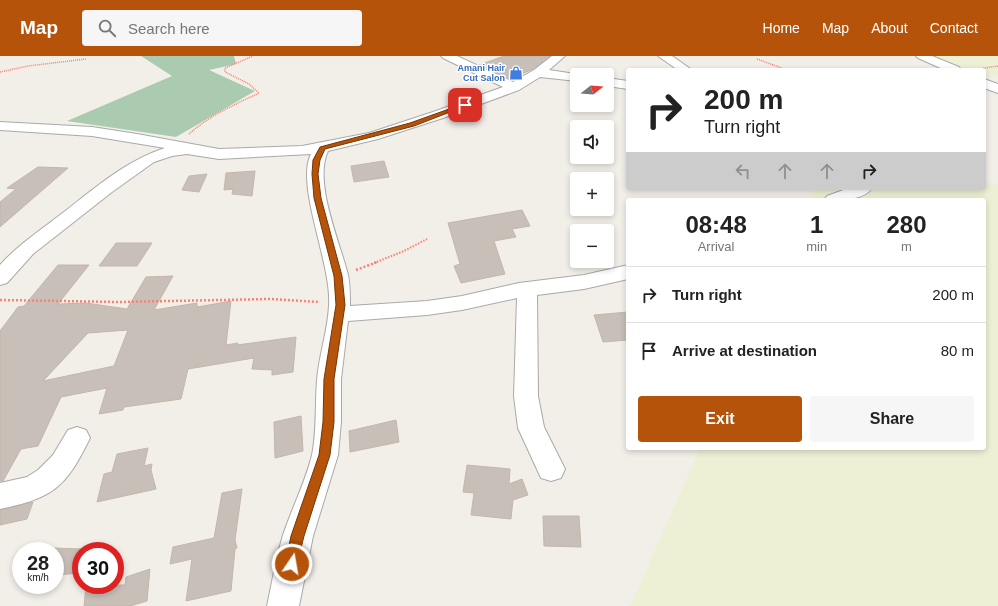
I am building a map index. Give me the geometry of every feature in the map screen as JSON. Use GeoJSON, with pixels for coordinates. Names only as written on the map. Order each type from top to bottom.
{"type":"FeatureCollection","features":[{"type":"Feature","properties":{"kind":"street"},"geometry":{"type":"LineString","coordinates":[[447,56],[514,87]]}},
{"type":"Feature","properties":{"kind":"street"},"geometry":{"type":"LineString","coordinates":[[0,126],[69,128],[118,135],[219,154],[285,153],[322,148],[412,124],[514,87],[538,73],[559,56]]}},
{"type":"Feature","properties":{"kind":"street"},"geometry":{"type":"LineString","coordinates":[[664,56],[683,68]]}},
{"type":"Feature","properties":{"kind":"street"},"geometry":{"type":"LineString","coordinates":[[922,56],[950,68]]}},
{"type":"Feature","properties":{"kind":"street"},"geometry":{"type":"LineString","coordinates":[[538,73],[570,76]]}},
{"type":"Feature","properties":{"kind":"street"},"geometry":{"type":"LineString","coordinates":[[614,83],[626,85]]}},
{"type":"Feature","properties":{"kind":"street"},"geometry":{"type":"LineString","coordinates":[[986,84],[998,89]]}},
{"type":"Feature","properties":{"kind":"street"},"geometry":{"type":"LineString","coordinates":[[3,271],[26,250],[131,170],[149,159],[181,148]]}},
{"type":"Feature","properties":{"kind":"street"},"geometry":{"type":"LineString","coordinates":[[283,606],[298,536],[324,455],[328,422],[329,379],[340,309],[338,276],[318,198],[316,160],[322,148]]}},
{"type":"Feature","properties":{"kind":"street"},"geometry":{"type":"LineString","coordinates":[[838,198],[859,190]]}},
{"type":"Feature","properties":{"kind":"street"},"geometry":{"type":"LineString","coordinates":[[340,309],[427,308],[462,303],[527,289],[584,282],[626,272]]}},
{"type":"Feature","properties":{"kind":"street"},"geometry":{"type":"LineString","coordinates":[[527,289],[526,396],[531,428],[550,469]]}},
{"type":"Feature","properties":{"kind":"street"},"geometry":{"type":"LineString","coordinates":[[0,496],[25,491],[41,485],[57,471],[78,438]]}},
{"type":"Feature","properties":{"kind":"path"},"geometry":{"type":"LineString","coordinates":[[181,148],[200,124],[222,110],[259,93],[257,89],[240,78],[225,72],[226,68],[232,64],[253,56]]}},
{"type":"Feature","properties":{"kind":"path"},"geometry":{"type":"LineString","coordinates":[[0,72],[28,66],[86,59]]}},
{"type":"Feature","properties":{"kind":"path"},"geometry":{"type":"LineString","coordinates":[[756,59],[781,68]]}},
{"type":"Feature","properties":{"kind":"path"},"geometry":{"type":"LineString","coordinates":[[983,68],[998,66]]}},
{"type":"Feature","properties":{"kind":"path"},"geometry":{"type":"LineString","coordinates":[[338,276],[380,262],[404,252],[427,239]]}},
{"type":"Feature","properties":{"kind":"path"},"geometry":{"type":"LineString","coordinates":[[0,300],[119,302],[285,298],[340,309]]}},
{"type":"Feature","properties":{"kind":"green space"},"geometry":{"type":"Polygon","coordinates":[[[141,56],[234,56],[236,64],[209,70],[255,91],[176,137],[67,121],[172,76],[141,56]]]}},
{"type":"Feature","properties":{"kind":"green space"},"geometry":{"type":"Polygon","coordinates":[[[926,56],[998,56],[998,76],[986,74],[986,68],[956,68],[926,56]]]}},
{"type":"Feature","properties":{"kind":"green space"},"geometry":{"type":"Polygon","coordinates":[[[986,182],[998,185],[998,606],[630,606],[699,450],[986,450],[986,198],[811,198],[814,190],[986,190],[986,182]]]}},
{"type":"Feature","properties":{"kind":"building"},"geometry":{"type":"Polygon","coordinates":[[[504,56],[550,56],[533,69],[515,77],[508,78],[479,65],[504,56]]]}},
{"type":"Feature","properties":{"kind":"building"},"geometry":{"type":"Polygon","coordinates":[[[384,161],[389,177],[354,182],[351,166],[384,161]]]}},
{"type":"Feature","properties":{"kind":"building"},"geometry":{"type":"Polygon","coordinates":[[[38,167],[68,168],[0,227],[0,202],[16,189],[7,188],[38,167]]]}},
{"type":"Feature","properties":{"kind":"building"},"geometry":{"type":"Polygon","coordinates":[[[255,171],[252,196],[232,194],[233,189],[224,190],[226,173],[255,171]]]}},
{"type":"Feature","properties":{"kind":"building"},"geometry":{"type":"Polygon","coordinates":[[[207,174],[199,192],[182,190],[189,176],[207,174]]]}},
{"type":"Feature","properties":{"kind":"building"},"geometry":{"type":"Polygon","coordinates":[[[522,210],[530,226],[512,229],[516,237],[494,241],[505,274],[461,283],[454,266],[460,264],[448,223],[522,210]]]}},
{"type":"Feature","properties":{"kind":"building"},"geometry":{"type":"Polygon","coordinates":[[[116,243],[152,243],[137,266],[99,266],[116,243]]]}},
{"type":"Feature","properties":{"kind":"building"},"geometry":{"type":"Polygon","coordinates":[[[58,265],[89,265],[58,304],[86,303],[127,309],[146,277],[173,276],[154,310],[197,303],[197,307],[231,301],[226,345],[238,343],[237,345],[296,337],[293,372],[272,375],[272,370],[252,369],[254,358],[188,369],[181,399],[124,407],[123,410],[99,414],[107,388],[61,397],[38,446],[21,449],[3,481],[0,481],[0,331],[18,307],[24,306],[58,265]],[[128,330],[88,333],[43,381],[114,366],[128,330]]]}},
{"type":"Feature","properties":{"kind":"building"},"geometry":{"type":"Polygon","coordinates":[[[626,312],[626,340],[603,342],[594,315],[626,312]]]}},
{"type":"Feature","properties":{"kind":"building"},"geometry":{"type":"Polygon","coordinates":[[[301,416],[303,451],[275,458],[274,422],[301,416]]]}},
{"type":"Feature","properties":{"kind":"building"},"geometry":{"type":"Polygon","coordinates":[[[396,420],[399,442],[350,452],[349,431],[396,420]]]}},
{"type":"Feature","properties":{"kind":"building"},"geometry":{"type":"Polygon","coordinates":[[[148,448],[144,466],[152,464],[151,470],[156,489],[97,502],[104,474],[112,472],[117,454],[148,448]]]}},
{"type":"Feature","properties":{"kind":"building"},"geometry":{"type":"Polygon","coordinates":[[[467,465],[510,469],[509,484],[522,479],[528,495],[513,500],[511,519],[471,515],[474,493],[463,492],[467,465]]]}},
{"type":"Feature","properties":{"kind":"building"},"geometry":{"type":"Polygon","coordinates":[[[242,489],[235,540],[237,548],[235,549],[231,591],[186,601],[192,559],[170,564],[173,547],[214,538],[222,493],[242,489]]]}},
{"type":"Feature","properties":{"kind":"building"},"geometry":{"type":"Polygon","coordinates":[[[33,502],[27,519],[0,525],[0,510],[33,502]]]}},
{"type":"Feature","properties":{"kind":"building"},"geometry":{"type":"Polygon","coordinates":[[[543,516],[579,516],[581,547],[544,546],[543,516]]]}},
{"type":"Feature","properties":{"kind":"building"},"geometry":{"type":"Polygon","coordinates":[[[64,548],[72,549],[72,574],[64,574],[64,548]]]}},
{"type":"Feature","properties":{"kind":"building"},"geometry":{"type":"Polygon","coordinates":[[[150,569],[147,601],[130,606],[84,606],[85,594],[124,594],[126,577],[150,569]]]}},
{"type":"Feature","properties":{"kind":"place","name":"Amani Hair Cut Salon"},"geometry":{"type":"Point","coordinates":[516,73]}},
{"type":"Feature","properties":{"kind":"route"},"geometry":{"type":"LineString","coordinates":[[292,564],[298,536],[324,455],[328,422],[329,379],[340,305],[338,276],[318,198],[315,174],[316,160],[322,148],[373,136],[465,105]]}}]}
